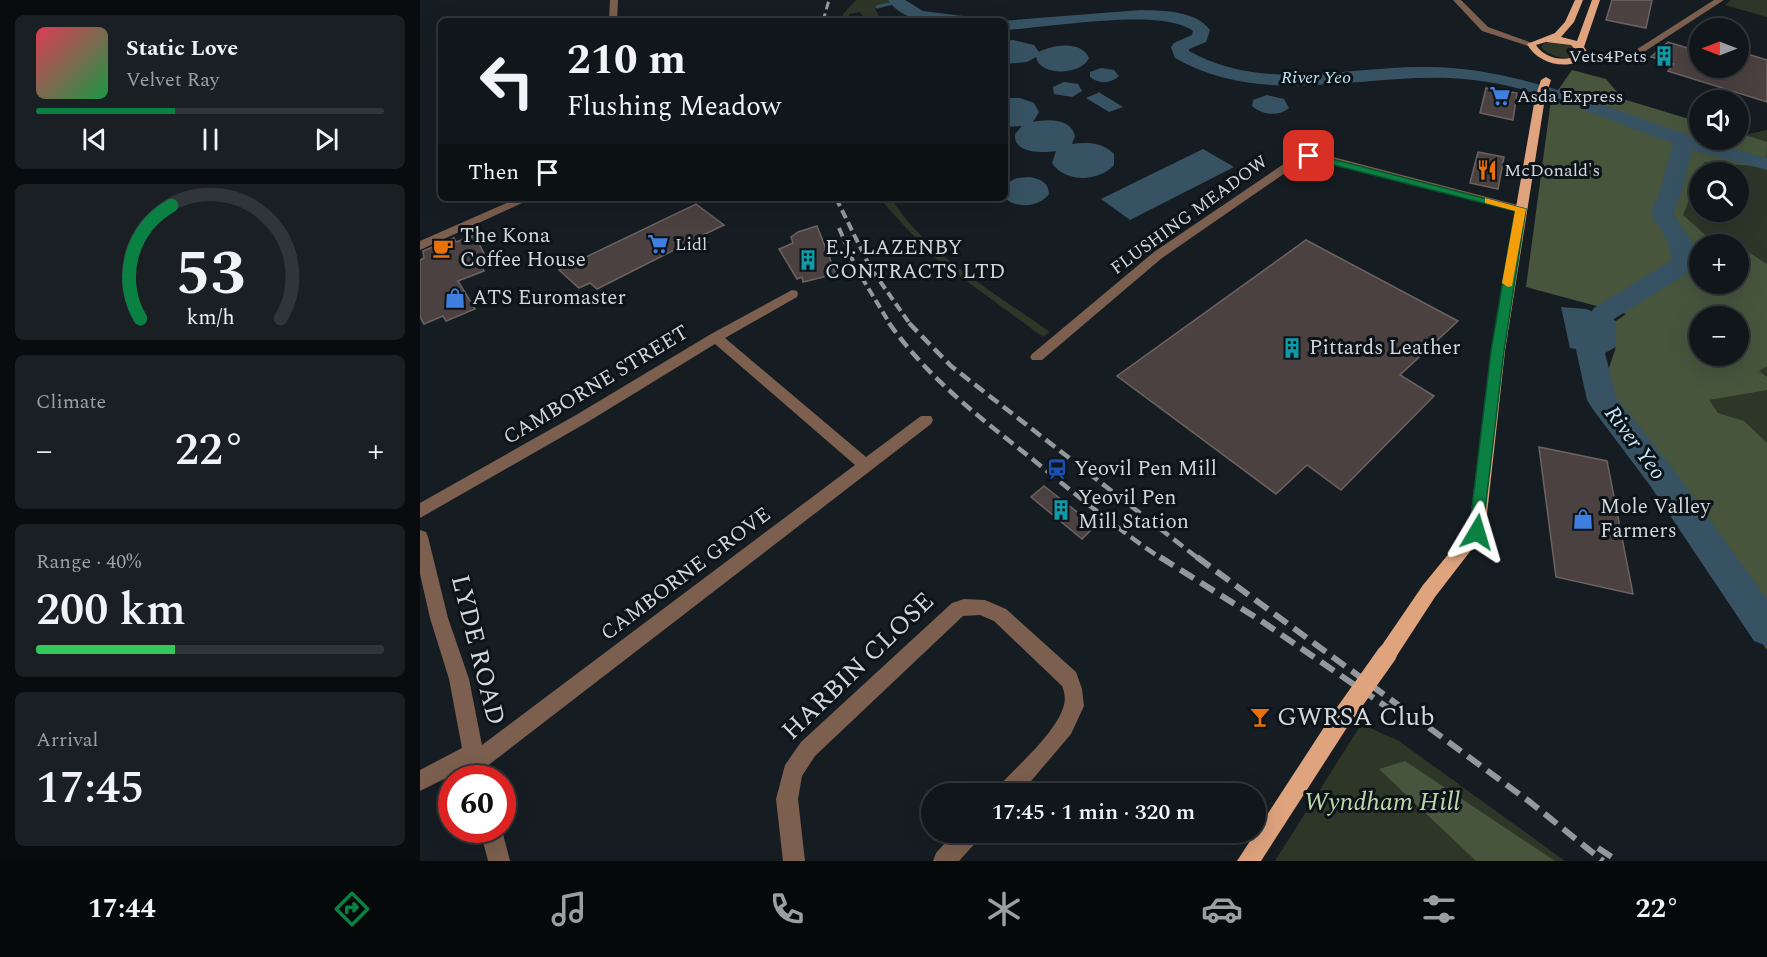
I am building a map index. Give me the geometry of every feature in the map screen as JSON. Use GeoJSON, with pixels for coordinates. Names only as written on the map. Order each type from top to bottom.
{"type":"FeatureCollection","features":[{"type":"Feature","properties":{"kind":"main road"},"geometry":{"type":"LineString","coordinates":[[1553,39],[1564,32],[1579,0]]}},
{"type":"Feature","properties":{"kind":"main road"},"geometry":{"type":"LineString","coordinates":[[1539,54],[1566,61],[1579,60],[1585,27],[1596,0]]}},
{"type":"Feature","properties":{"kind":"main road"},"geometry":{"type":"LineString","coordinates":[[1546,80],[1539,54],[1532,44],[1538,40],[1553,39],[1582,51]]}},
{"type":"Feature","properties":{"kind":"main road"},"geometry":{"type":"LineString","coordinates":[[1248,861],[1341,719],[1429,591],[1477,532],[1498,351],[1540,98],[1546,80],[1566,61]]}},
{"type":"Feature","properties":{"kind":"street"},"geometry":{"type":"LineString","coordinates":[[613,18],[614,0]]}},
{"type":"Feature","properties":{"kind":"street"},"geometry":{"type":"LineString","coordinates":[[1456,0],[1485,29],[1532,44]]}},
{"type":"Feature","properties":{"kind":"street"},"geometry":{"type":"LineString","coordinates":[[1582,51],[1612,59],[1630,57],[1720,0]]}},
{"type":"Feature","properties":{"kind":"street","name":"FLUSHING MEADOW"},"geometry":{"type":"LineString","coordinates":[[1037,357],[1158,255],[1301,157],[1318,157],[1521,209]]}},
{"type":"Feature","properties":{"kind":"street"},"geometry":{"type":"LineString","coordinates":[[420,246],[520,201]]}},
{"type":"Feature","properties":{"kind":"street","name":"CAMBORNE STREET"},"geometry":{"type":"LineString","coordinates":[[420,511],[792,294]]}},
{"type":"Feature","properties":{"kind":"street"},"geometry":{"type":"LineString","coordinates":[[716,337],[866,466]]}},
{"type":"Feature","properties":{"kind":"street","name":"CAMBORNE GROVE"},"geometry":{"type":"LineString","coordinates":[[476,765],[926,420]]}},
{"type":"Feature","properties":{"kind":"street","name":"LYDE ROAD"},"geometry":{"type":"LineString","coordinates":[[420,537],[439,618],[459,679],[476,765]]}},
{"type":"Feature","properties":{"kind":"street","name":"HARBIN CLOSE"},"geometry":{"type":"LineString","coordinates":[[794,861],[787,799],[792,772],[808,749],[958,609],[974,605],[988,608],[1000,615],[1069,679],[1075,693],[1074,708],[1068,723],[1015,783]]}},
{"type":"Feature","properties":{"kind":"street","name":"CAMBORNE GROVE"},"geometry":{"type":"LineString","coordinates":[[420,781],[438,776]]}},
{"type":"Feature","properties":{"kind":"street"},"geometry":{"type":"LineString","coordinates":[[494,843],[498,861]]}},
{"type":"Feature","properties":{"kind":"street"},"geometry":{"type":"LineString","coordinates":[[944,861],[960,843]]}},
{"type":"Feature","properties":{"kind":"green space"},"geometry":{"type":"Polygon","coordinates":[[[856,0],[888,0],[890,4],[875,8],[880,18],[864,18],[860,12],[849,14],[850,18],[843,18],[843,14],[856,0]]]}},
{"type":"Feature","properties":{"kind":"green space"},"geometry":{"type":"Polygon","coordinates":[[[1731,0],[1767,0],[1767,17],[1725,5],[1731,0]]]}},
{"type":"Feature","properties":{"kind":"green space"},"geometry":{"type":"Polygon","coordinates":[[[1562,42],[1574,46],[1581,54],[1560,57],[1549,54],[1541,47],[1545,43],[1562,42]]]}},
{"type":"Feature","properties":{"kind":"green space"},"geometry":{"type":"Polygon","coordinates":[[[1572,70],[1606,79],[1623,99],[1689,119],[1689,150],[1749,150],[1749,136],[1767,142],[1766,167],[1749,166],[1749,162],[1689,162],[1689,201],[1683,215],[1704,234],[1689,234],[1689,294],[1749,294],[1749,252],[1767,264],[1767,366],[1759,371],[1767,377],[1767,390],[1709,400],[1718,413],[1744,421],[1767,443],[1767,650],[1596,406],[1616,347],[1616,321],[1626,314],[1526,287],[1551,100],[1572,70]]]}},
{"type":"Feature","properties":{"kind":"green space"},"geometry":{"type":"Polygon","coordinates":[[[1767,130],[1767,581],[1624,389],[1693,294],[1749,294],[1749,234],[1694,234],[1683,215],[1689,200],[1689,222],[1749,222],[1749,162],[1705,162],[1723,150],[1749,150],[1749,134],[1767,130]]]}},
{"type":"Feature","properties":{"kind":"green space"},"geometry":{"type":"Polygon","coordinates":[[[882,201],[893,201],[905,218],[942,255],[985,288],[1050,332],[1043,337],[931,255],[882,201]]]}},
{"type":"Feature","properties":{"kind":"green space","name":"Wyndham Hill"},"geometry":{"type":"Polygon","coordinates":[[[1367,715],[1370,728],[1399,741],[1565,861],[1275,861],[1367,715]]]}},
{"type":"Feature","properties":{"kind":"green space"},"geometry":{"type":"Polygon","coordinates":[[[1405,761],[1555,861],[1476,861],[1379,769],[1405,761]]]}},
{"type":"Feature","properties":{"kind":"water"},"geometry":{"type":"Polygon","coordinates":[[[1008,41],[1034,45],[1039,52],[1052,47],[1073,46],[1080,48],[1089,58],[1078,68],[1061,71],[1045,68],[1036,57],[1027,62],[1008,64],[1008,41]]]}},
{"type":"Feature","properties":{"kind":"water"},"geometry":{"type":"Polygon","coordinates":[[[1101,68],[1114,70],[1119,76],[1112,81],[1104,82],[1090,77],[1090,72],[1101,68]]]}},
{"type":"Feature","properties":{"kind":"water"},"geometry":{"type":"Polygon","coordinates":[[[1064,82],[1078,84],[1082,91],[1072,97],[1054,94],[1053,87],[1064,82]]]}},
{"type":"Feature","properties":{"kind":"water"},"geometry":{"type":"Polygon","coordinates":[[[1100,92],[1123,107],[1109,112],[1086,98],[1100,92]]]}},
{"type":"Feature","properties":{"kind":"water"},"geometry":{"type":"Polygon","coordinates":[[[1267,95],[1284,99],[1289,108],[1280,113],[1270,114],[1252,106],[1253,100],[1267,95]]]}},
{"type":"Feature","properties":{"kind":"water"},"geometry":{"type":"Polygon","coordinates":[[[1008,98],[1020,98],[1034,103],[1039,112],[1033,122],[1051,120],[1069,126],[1075,136],[1072,144],[1089,143],[1109,150],[1114,154],[1114,165],[1108,171],[1091,177],[1073,177],[1065,174],[1052,163],[1056,151],[1036,152],[1023,149],[1019,145],[1015,134],[1022,126],[1008,127],[1008,98]]]}},
{"type":"Feature","properties":{"kind":"water"},"geometry":{"type":"Polygon","coordinates":[[[1203,149],[1234,167],[1130,220],[1101,199],[1203,149]]]}},
{"type":"Feature","properties":{"kind":"water"},"geometry":{"type":"Polygon","coordinates":[[[1030,177],[1041,181],[1046,184],[1049,194],[1034,204],[1021,205],[1010,202],[1008,200],[1008,182],[1017,178],[1030,177]]]}},
{"type":"Feature","properties":{"kind":"water"},"geometry":{"type":"Polygon","coordinates":[[[1561,307],[1586,309],[1616,321],[1616,347],[1603,354],[1570,348],[1561,307]]]}},
{"type":"Feature","properties":{"kind":"building"},"geometry":{"type":"Polygon","coordinates":[[[1612,0],[1652,0],[1646,28],[1606,20],[1612,0]]]}},
{"type":"Feature","properties":{"kind":"building"},"geometry":{"type":"Polygon","coordinates":[[[1668,42],[1689,48],[1689,78],[1668,71],[1674,64],[1651,57],[1668,42]]]}},
{"type":"Feature","properties":{"kind":"building"},"geometry":{"type":"Polygon","coordinates":[[[1749,54],[1767,60],[1767,102],[1749,96],[1749,90],[1729,90],[1690,78],[1749,78],[1749,54]]]}},
{"type":"Feature","properties":{"kind":"building"},"geometry":{"type":"Polygon","coordinates":[[[1486,88],[1517,93],[1513,120],[1480,113],[1486,88]]]}},
{"type":"Feature","properties":{"kind":"building","name":"McDonald's"},"geometry":{"type":"Polygon","coordinates":[[[1478,152],[1504,157],[1498,189],[1470,183],[1478,152]]]}},
{"type":"Feature","properties":{"kind":"building","name":"Lidl"},"geometry":{"type":"Polygon","coordinates":[[[696,204],[724,225],[701,236],[708,242],[687,252],[680,247],[597,289],[590,283],[579,288],[559,270],[696,204]]]}},
{"type":"Feature","properties":{"kind":"building","name":"E.J. LAZENBY CONTRACTS LTD"},"geometry":{"type":"Polygon","coordinates":[[[817,226],[836,274],[803,282],[802,277],[797,279],[779,249],[793,243],[791,237],[798,232],[817,226]]]}},
{"type":"Feature","properties":{"kind":"building"},"geometry":{"type":"Polygon","coordinates":[[[475,235],[489,264],[482,266],[484,271],[458,281],[475,309],[446,321],[443,316],[424,324],[420,317],[420,260],[424,258],[423,251],[454,238],[456,242],[475,235]]]}},
{"type":"Feature","properties":{"kind":"building","name":"Pittards Leather"},"geometry":{"type":"Polygon","coordinates":[[[1306,240],[1458,321],[1400,375],[1434,396],[1341,490],[1307,465],[1276,494],[1117,376],[1306,240]]]}},
{"type":"Feature","properties":{"kind":"building","name":"Mole Valley Farmers"},"geometry":{"type":"Polygon","coordinates":[[[1539,447],[1607,461],[1633,594],[1556,577],[1539,447]]]}},
{"type":"Feature","properties":{"kind":"building","name":"Yeovil Pen Mill Station"},"geometry":{"type":"Polygon","coordinates":[[[1044,486],[1095,526],[1082,539],[1031,497],[1044,486]]]}},
{"type":"Feature","properties":{"kind":"waterway","name":"River Yeo"},"geometry":{"type":"LineString","coordinates":[[896,0],[909,11],[936,18]]}},
{"type":"Feature","properties":{"kind":"waterway"},"geometry":{"type":"LineString","coordinates":[[877,7],[897,2]]}},
{"type":"Feature","properties":{"kind":"waterway","name":"River Yeo"},"geometry":{"type":"LineString","coordinates":[[1008,25],[1110,16],[1169,17],[1190,21],[1202,30],[1200,38],[1180,47],[1181,54],[1203,67],[1228,75],[1280,81],[1418,72],[1472,74],[1527,86],[1684,140]]}},
{"type":"Feature","properties":{"kind":"waterway","name":"River Yeo"},"geometry":{"type":"LineString","coordinates":[[1684,140],[1767,164]]}},
{"type":"Feature","properties":{"kind":"waterway","name":"River Yeo"},"geometry":{"type":"LineString","coordinates":[[1684,140],[1671,191],[1662,214],[1680,241],[1685,263],[1603,314],[1589,345],[1602,400],[1662,478],[1767,629]]}},
{"type":"Feature","properties":{"kind":"railway"},"geometry":{"type":"LineString","coordinates":[[824,18],[829,0]]}},
{"type":"Feature","properties":{"kind":"railway"},"geometry":{"type":"LineString","coordinates":[[837,201],[870,267],[910,324]]}},
{"type":"Feature","properties":{"kind":"railway"},"geometry":{"type":"LineString","coordinates":[[839,228],[856,268],[890,324]]}},
{"type":"Feature","properties":{"kind":"railway"},"geometry":{"type":"LineString","coordinates":[[889,323],[937,379],[974,412],[1095,510],[1162,559]]}},
{"type":"Feature","properties":{"kind":"railway"},"geometry":{"type":"LineString","coordinates":[[909,323],[951,366],[1199,559]]}},
{"type":"Feature","properties":{"kind":"railway"},"geometry":{"type":"LineString","coordinates":[[1160,557],[1260,620],[1391,710]]}},
{"type":"Feature","properties":{"kind":"railway"},"geometry":{"type":"LineString","coordinates":[[1197,557],[1530,802],[1603,861]]}},
{"type":"Feature","properties":{"kind":"railway"},"geometry":{"type":"LineString","coordinates":[[1598,848],[1618,861]]}},
{"type":"Feature","properties":{"kind":"slow traffic"},"geometry":{"type":"LineString","coordinates":[[1489,201],[1521,209],[1508,283]]}},
{"type":"Feature","properties":{"kind":"place","name":"Vets4Pets"},"geometry":{"type":"Point","coordinates":[1664,56]}},
{"type":"Feature","properties":{"kind":"place","name":"Asda Express"},"geometry":{"type":"Point","coordinates":[1500,96]}},
{"type":"Feature","properties":{"kind":"place","name":"McDonald's"},"geometry":{"type":"Point","coordinates":[1487,170]}},
{"type":"Feature","properties":{"kind":"place","name":"Lidl"},"geometry":{"type":"Point","coordinates":[658,244]}},
{"type":"Feature","properties":{"kind":"place","name":"The Kona Coffee House"},"geometry":{"type":"Point","coordinates":[443,248]}},
{"type":"Feature","properties":{"kind":"place","name":"E.J. LAZENBY CONTRACTS LTD"},"geometry":{"type":"Point","coordinates":[808,260]}},
{"type":"Feature","properties":{"kind":"place","name":"ATS Euromaster"},"geometry":{"type":"Point","coordinates":[455,298]}},
{"type":"Feature","properties":{"kind":"place","name":"Pittards Leather"},"geometry":{"type":"Point","coordinates":[1292,348]}},
{"type":"Feature","properties":{"kind":"place","name":"Yeovil Pen Mill"},"geometry":{"type":"Point","coordinates":[1057,469]}},
{"type":"Feature","properties":{"kind":"place","name":"Yeovil Pen Mill Station"},"geometry":{"type":"Point","coordinates":[1061,510]}},
{"type":"Feature","properties":{"kind":"place","name":"Mole Valley Farmers"},"geometry":{"type":"Point","coordinates":[1583,519]}},
{"type":"Feature","properties":{"kind":"place","name":"GWRSA Club"},"geometry":{"type":"Point","coordinates":[1260,717]}},
{"type":"Feature","properties":{"kind":"route"},"geometry":{"type":"LineString","coordinates":[[1309,156],[1329,159],[1521,209],[1498,351],[1477,532]]}}]}
